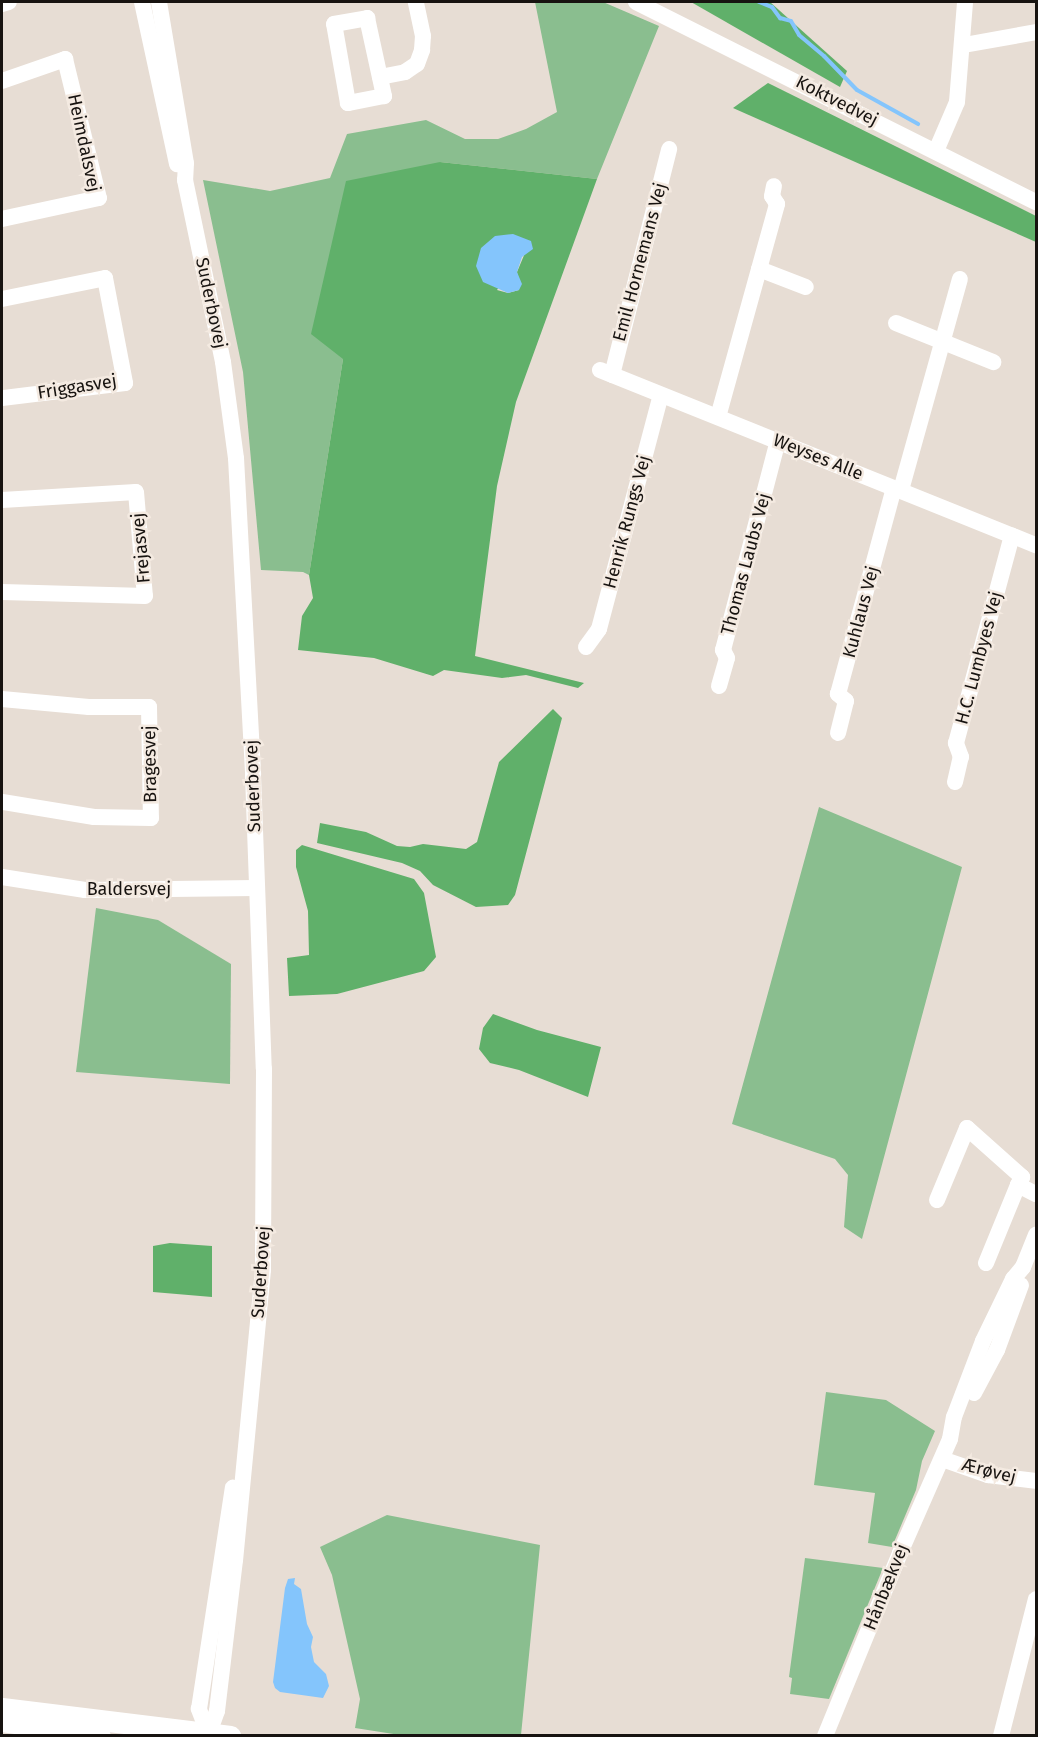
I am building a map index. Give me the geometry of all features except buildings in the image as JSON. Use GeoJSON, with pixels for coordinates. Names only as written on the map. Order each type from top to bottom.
{"type":"FeatureCollection","features":[{"type":"Feature","properties":{"kind":"main road"},"geometry":{"type":"LineString","coordinates":[[2,1708],[230,1736]]}},
{"type":"Feature","properties":{"kind":"main road"},"geometry":{"type":"LineString","coordinates":[[2,1721],[100,1736]]}},
{"type":"Feature","properties":{"kind":"street"},"geometry":{"type":"LineString","coordinates":[[2,4],[9,2]]}},
{"type":"Feature","properties":{"kind":"street","name":"Suderbovej"},"geometry":{"type":"LineString","coordinates":[[142,2],[177,164],[186,180]]}},
{"type":"Feature","properties":{"kind":"street","name":"Suderbovej"},"geometry":{"type":"LineString","coordinates":[[159,2],[186,163],[186,180],[223,362],[236,458],[257,888],[266,1176],[263,1270],[250,1396],[247,1455],[217,1711],[208,1734]]}},
{"type":"Feature","properties":{"kind":"street"},"geometry":{"type":"LineString","coordinates":[[380,77],[405,72],[417,64],[422,50],[423,36],[416,2]]}},
{"type":"Feature","properties":{"kind":"street","name":"Koktvedvej"},"geometry":{"type":"LineString","coordinates":[[636,2],[1036,202]]}},
{"type":"Feature","properties":{"kind":"street"},"geometry":{"type":"LineString","coordinates":[[936,151],[957,102],[964,45],[965,2]]}},
{"type":"Feature","properties":{"kind":"street"},"geometry":{"type":"LineString","coordinates":[[367,18],[380,77],[384,96],[348,103],[334,24],[367,18]]}},
{"type":"Feature","properties":{"kind":"street"},"geometry":{"type":"LineString","coordinates":[[964,45],[1036,32]]}},
{"type":"Feature","properties":{"kind":"street","name":"Heimdalsvej"},"geometry":{"type":"LineString","coordinates":[[2,81],[65,59],[99,198],[2,219]]}},
{"type":"Feature","properties":{"kind":"street","name":"Emil Hornemans Vej"},"geometry":{"type":"LineString","coordinates":[[606,372],[669,149]]}},
{"type":"Feature","properties":{"kind":"street"},"geometry":{"type":"LineString","coordinates":[[718,417],[777,204],[772,196],[774,186]]}},
{"type":"Feature","properties":{"kind":"street"},"geometry":{"type":"LineString","coordinates":[[759,269],[806,287]]}},
{"type":"Feature","properties":{"kind":"street","name":"Friggasvej"},"geometry":{"type":"LineString","coordinates":[[2,299],[105,278],[125,383],[2,398]]}},
{"type":"Feature","properties":{"kind":"street"},"geometry":{"type":"LineString","coordinates":[[898,489],[943,342],[959,279]]}},
{"type":"Feature","properties":{"kind":"street"},"geometry":{"type":"LineString","coordinates":[[896,322],[993,362]]}},
{"type":"Feature","properties":{"kind":"street","name":"Weyses Alle"},"geometry":{"type":"LineString","coordinates":[[606,372],[1036,545]]}},
{"type":"Feature","properties":{"kind":"street","name":"Henrik Rungs Vej"},"geometry":{"type":"LineString","coordinates":[[586,647],[599,629],[661,394]]}},
{"type":"Feature","properties":{"kind":"street","name":"Thomas Laubs Vej"},"geometry":{"type":"LineString","coordinates":[[720,686],[727,658],[723,650],[778,441]]}},
{"type":"Feature","properties":{"kind":"street","name":"Kuhlaus Vej"},"geometry":{"type":"LineString","coordinates":[[838,733],[846,701],[838,694],[898,489]]}},
{"type":"Feature","properties":{"kind":"street","name":"Frejasvej"},"geometry":{"type":"LineString","coordinates":[[2,500],[136,492],[145,596],[2,592]]}},
{"type":"Feature","properties":{"kind":"street","name":"H.C. Lumbyes Vej"},"geometry":{"type":"LineString","coordinates":[[955,782],[961,757],[956,743],[1012,535]]}},
{"type":"Feature","properties":{"kind":"street","name":"Bragesvej"},"geometry":{"type":"LineString","coordinates":[[2,699],[88,707],[149,707],[151,818],[93,817],[2,802]]}},
{"type":"Feature","properties":{"kind":"street","name":"Baldersvej"},"geometry":{"type":"LineString","coordinates":[[2,877],[85,890],[257,888]]}},
{"type":"Feature","properties":{"kind":"street"},"geometry":{"type":"LineString","coordinates":[[937,1200],[967,1128],[1022,1177],[986,1263]]}},
{"type":"Feature","properties":{"kind":"street"},"geometry":{"type":"LineString","coordinates":[[1018,1185],[1036,1194]]}},
{"type":"Feature","properties":{"kind":"street","name":"Hånbækvej"},"geometry":{"type":"LineString","coordinates":[[825,1736],[900,1553],[950,1439],[954,1417],[983,1341],[1013,1279],[1023,1267],[1036,1235]]}},
{"type":"Feature","properties":{"kind":"street","name":"Ærøvej"},"geometry":{"type":"LineString","coordinates":[[942,1459],[988,1475],[1036,1481]]}},
{"type":"Feature","properties":{"kind":"street"},"geometry":{"type":"LineString","coordinates":[[1001,1736],[1036,1599]]}},
{"type":"Feature","properties":{"kind":"green space"},"geometry":{"type":"Polygon","coordinates":[[[535,2],[603,2],[659,26],[597,179],[440,162],[343,359],[309,575],[303,572],[261,570],[243,372],[203,180],[270,191],[330,178],[347,134],[426,120],[465,139],[498,139],[526,129],[557,112],[535,2]]]}},
{"type":"Feature","properties":{"kind":"green space"},"geometry":{"type":"Polygon","coordinates":[[[691,2],[770,2],[847,71],[840,87],[691,2]]]}},
{"type":"Feature","properties":{"kind":"green space"},"geometry":{"type":"Polygon","coordinates":[[[768,83],[1036,216],[1036,242],[733,108],[768,83]]]}},
{"type":"Feature","properties":{"kind":"green space"},"geometry":{"type":"Polygon","coordinates":[[[440,162],[597,179],[516,402],[497,486],[475,656],[584,683],[578,688],[526,675],[502,678],[444,670],[433,676],[374,658],[298,650],[302,616],[313,598],[309,575],[343,359],[311,334],[346,181],[440,162]],[[530,241],[497,290],[508,293],[519,290],[517,272],[530,241]]]}},
{"type":"Feature","properties":{"kind":"green space"},"geometry":{"type":"Polygon","coordinates":[[[553,709],[562,718],[515,895],[508,905],[476,907],[433,885],[420,871],[402,863],[317,843],[320,823],[366,832],[397,846],[410,847],[423,844],[466,849],[477,842],[499,762],[553,709]]]}},
{"type":"Feature","properties":{"kind":"green space"},"geometry":{"type":"Polygon","coordinates":[[[819,807],[962,867],[862,1239],[844,1227],[848,1175],[835,1159],[732,1124],[819,807]]]}},
{"type":"Feature","properties":{"kind":"green space"},"geometry":{"type":"Polygon","coordinates":[[[302,845],[414,879],[424,893],[436,957],[424,971],[337,994],[289,996],[287,958],[309,955],[308,911],[296,867],[296,850],[302,845]]]}},
{"type":"Feature","properties":{"kind":"green space"},"geometry":{"type":"Polygon","coordinates":[[[96,908],[158,920],[231,964],[230,1084],[76,1072],[96,908]]]}},
{"type":"Feature","properties":{"kind":"green space"},"geometry":{"type":"Polygon","coordinates":[[[493,1014],[537,1030],[601,1047],[588,1097],[519,1070],[490,1063],[479,1049],[483,1028],[493,1014]]]}},
{"type":"Feature","properties":{"kind":"green space"},"geometry":{"type":"Polygon","coordinates":[[[170,1243],[212,1246],[212,1297],[153,1292],[153,1246],[170,1243]]]}},
{"type":"Feature","properties":{"kind":"green space"},"geometry":{"type":"Polygon","coordinates":[[[826,1392],[886,1400],[935,1431],[922,1461],[916,1490],[892,1547],[868,1543],[875,1493],[814,1485],[826,1392]]]}},
{"type":"Feature","properties":{"kind":"green space"},"geometry":{"type":"Polygon","coordinates":[[[387,1515],[540,1545],[521,1735],[400,1735],[355,1728],[360,1699],[332,1575],[320,1547],[387,1515]]]}},
{"type":"Feature","properties":{"kind":"green space"},"geometry":{"type":"Polygon","coordinates":[[[805,1558],[883,1568],[829,1699],[790,1694],[792,1678],[789,1677],[805,1558]]]}},
{"type":"Feature","properties":{"kind":"water"},"geometry":{"type":"Polygon","coordinates":[[[513,234],[531,241],[533,249],[522,257],[517,272],[522,284],[519,290],[508,293],[483,282],[476,266],[481,248],[495,236],[513,234]]]}},
{"type":"Feature","properties":{"kind":"water"},"geometry":{"type":"Polygon","coordinates":[[[295,1578],[294,1584],[301,1589],[307,1624],[313,1637],[311,1647],[314,1662],[326,1674],[329,1686],[323,1698],[280,1692],[275,1688],[273,1682],[285,1588],[288,1579],[295,1578]]]}},
{"type":"Feature","properties":{"kind":"waterway"},"geometry":{"type":"LineString","coordinates":[[759,2],[772,7],[780,18],[791,21],[799,35],[824,56],[857,90],[918,124]]}}]}
